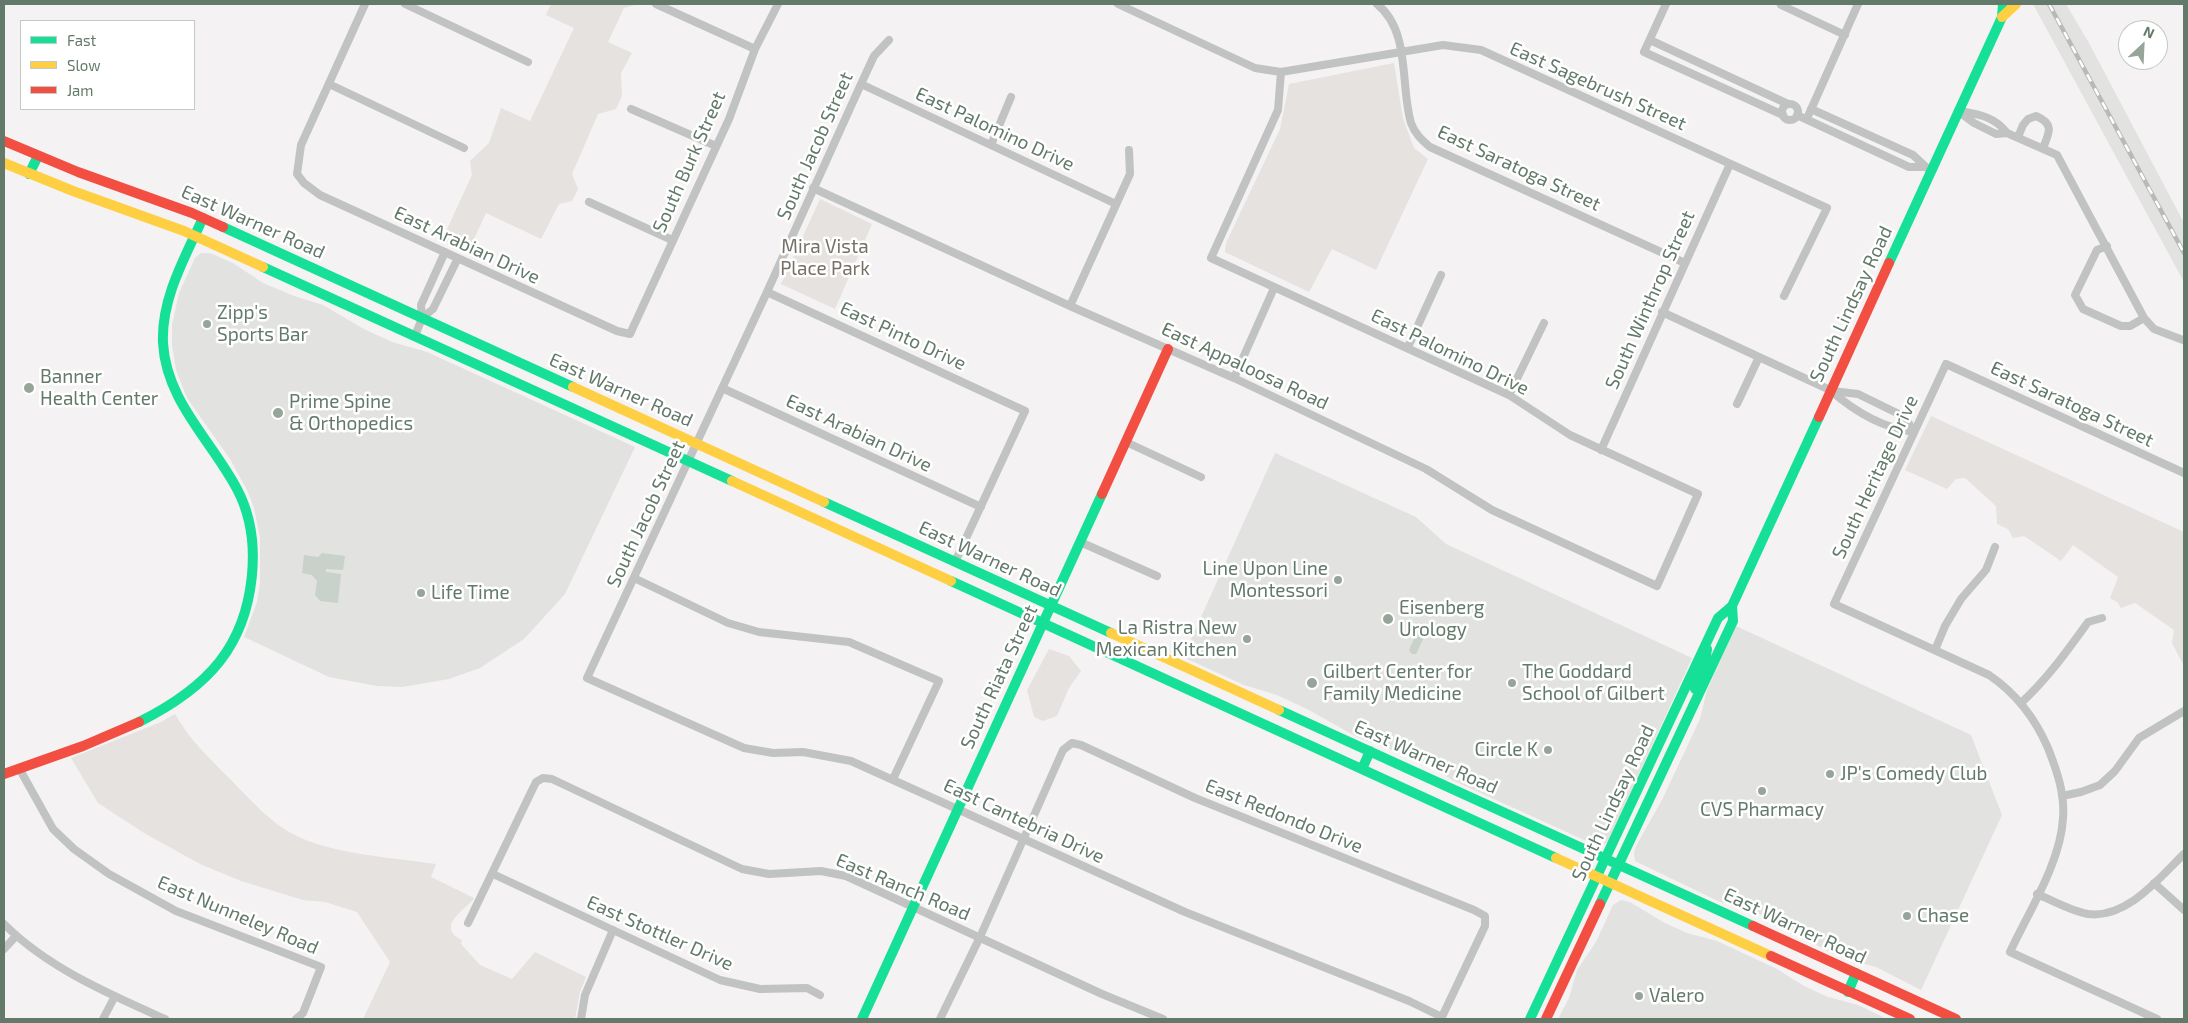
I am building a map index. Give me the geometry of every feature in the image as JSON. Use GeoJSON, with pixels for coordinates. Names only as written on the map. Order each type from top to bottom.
{"type":"FeatureCollection","features":[{"type":"Feature","properties":{"kind":"main road","name":"South Lindsay Road"},"geometry":{"type":"LineString","coordinates":[[2002,4],[2002,17]]}},
{"type":"Feature","properties":{"kind":"main road","name":"South Lindsay Road"},"geometry":{"type":"LineString","coordinates":[[1530,1019],[1718,618],[1732,606],[1928,168],[1958,111],[2002,17],[2016,4]]}},
{"type":"Feature","properties":{"kind":"main road","name":"East Warner Road"},"geometry":{"type":"LineString","coordinates":[[4,141],[38,156],[203,218],[1956,1019]]}},
{"type":"Feature","properties":{"kind":"main road"},"geometry":{"type":"LineString","coordinates":[[4,150],[16,147]]}},
{"type":"Feature","properties":{"kind":"main road"},"geometry":{"type":"LineString","coordinates":[[29,174],[38,156]]}},
{"type":"Feature","properties":{"kind":"main road","name":"East Warner Road"},"geometry":{"type":"LineString","coordinates":[[4,163],[195,236],[1910,1019]]}},
{"type":"Feature","properties":{"kind":"main road"},"geometry":{"type":"LineString","coordinates":[[4,774],[145,720],[176,704],[212,671],[236,633],[243,616],[249,594],[253,556],[245,508],[230,475],[178,399],[166,362],[164,329],[168,303],[203,218]]}},
{"type":"Feature","properties":{"kind":"main road","name":"South Riata Street"},"geometry":{"type":"LineString","coordinates":[[862,1019],[1168,349]]}},
{"type":"Feature","properties":{"kind":"main road","name":"South Lindsay Road"},"geometry":{"type":"LineString","coordinates":[[1546,1019],[1733,621],[1732,606]]}},
{"type":"Feature","properties":{"kind":"main road"},"geometry":{"type":"LineString","coordinates":[[1698,695],[1695,685],[1705,662],[1707,643]]}},
{"type":"Feature","properties":{"kind":"main road"},"geometry":{"type":"LineString","coordinates":[[1362,769],[1370,751]]}},
{"type":"Feature","properties":{"kind":"main road"},"geometry":{"type":"LineString","coordinates":[[1848,992],[1856,973]]}},
{"type":"Feature","properties":{"kind":"street"},"geometry":{"type":"LineString","coordinates":[[365,4],[329,84],[464,148]]}},
{"type":"Feature","properties":{"kind":"street"},"geometry":{"type":"LineString","coordinates":[[404,4],[528,62]]}},
{"type":"Feature","properties":{"kind":"street"},"geometry":{"type":"LineString","coordinates":[[656,4],[755,49]]}},
{"type":"Feature","properties":{"kind":"street","name":"South Burk Street"},"geometry":{"type":"LineString","coordinates":[[630,334],[729,119],[755,49],[778,4]]}},
{"type":"Feature","properties":{"kind":"street"},"geometry":{"type":"LineString","coordinates":[[1118,4],[1255,68],[1281,72],[1400,52],[1394,28],[1382,8],[1377,4]]}},
{"type":"Feature","properties":{"kind":"street"},"geometry":{"type":"LineString","coordinates":[[1666,4],[1644,52],[1737,96],[1783,115],[1789,120],[1798,115]]}},
{"type":"Feature","properties":{"kind":"street"},"geometry":{"type":"LineString","coordinates":[[1806,119],[1858,4]]}},
{"type":"Feature","properties":{"kind":"street"},"geometry":{"type":"LineString","coordinates":[[1781,5],[1845,35]]}},
{"type":"Feature","properties":{"kind":"street","name":"South Jacob Street"},"geometry":{"type":"LineString","coordinates":[[587,678],[767,292],[874,56],[888,40]]}},
{"type":"Feature","properties":{"kind":"street"},"geometry":{"type":"LineString","coordinates":[[1650,40],[1797,108],[1798,115]]}},
{"type":"Feature","properties":{"kind":"street","name":"East Sagebrush Street"},"geometry":{"type":"LineString","coordinates":[[1400,52],[1443,45],[1481,50],[1827,208],[1784,296]]}},
{"type":"Feature","properties":{"kind":"street","name":"East Saratoga Street"},"geometry":{"type":"LineString","coordinates":[[1400,52],[1411,124],[1418,136],[1430,148],[1684,263]]}},
{"type":"Feature","properties":{"kind":"street"},"geometry":{"type":"LineString","coordinates":[[1711,83],[1716,71]]}},
{"type":"Feature","properties":{"kind":"street","name":"East Palomino Drive"},"geometry":{"type":"LineString","coordinates":[[1281,72],[1281,96],[1276,117],[1211,258],[1510,395],[1570,435],[1698,494]]}},
{"type":"Feature","properties":{"kind":"street"},"geometry":{"type":"LineString","coordinates":[[1737,96],[1743,83]]}},
{"type":"Feature","properties":{"kind":"street","name":"East Arabian Drive"},"geometry":{"type":"LineString","coordinates":[[329,84],[301,145],[297,174],[304,183],[320,195],[617,331],[630,334]]}},
{"type":"Feature","properties":{"kind":"street","name":"East Palomino Drive"},"geometry":{"type":"LineString","coordinates":[[861,84],[1116,204]]}},
{"type":"Feature","properties":{"kind":"street"},"geometry":{"type":"LineString","coordinates":[[991,145],[1011,97]]}},
{"type":"Feature","properties":{"kind":"street"},"geometry":{"type":"LineString","coordinates":[[1783,115],[1784,107],[1788,104]]}},
{"type":"Feature","properties":{"kind":"street"},"geometry":{"type":"LineString","coordinates":[[631,109],[716,146]]}},
{"type":"Feature","properties":{"kind":"street"},"geometry":{"type":"LineString","coordinates":[[1811,109],[1913,156],[1928,168]]}},
{"type":"Feature","properties":{"kind":"street"},"geometry":{"type":"LineString","coordinates":[[1958,111],[1985,117],[1999,123],[2007,133],[2057,155],[2144,318],[2154,329],[2183,340]]}},
{"type":"Feature","properties":{"kind":"street"},"geometry":{"type":"LineString","coordinates":[[1798,115],[1909,167],[1928,168]]}},
{"type":"Feature","properties":{"kind":"street"},"geometry":{"type":"LineString","coordinates":[[2018,137],[2028,119],[2036,116],[2045,120],[2049,125],[2050,133],[2043,148]]}},
{"type":"Feature","properties":{"kind":"street"},"geometry":{"type":"LineString","coordinates":[[1070,306],[1130,174],[1129,150]]}},
{"type":"Feature","properties":{"kind":"street","name":"South Winthrop Street"},"geometry":{"type":"LineString","coordinates":[[1601,450],[1730,164]]}},
{"type":"Feature","properties":{"kind":"street","name":"East Appaloosa Road"},"geometry":{"type":"LineString","coordinates":[[813,188],[1070,306],[1234,378],[1426,468],[1492,510],[1657,586],[1698,494]]}},
{"type":"Feature","properties":{"kind":"street"},"geometry":{"type":"LineString","coordinates":[[589,202],[672,240]]}},
{"type":"Feature","properties":{"kind":"street"},"geometry":{"type":"LineString","coordinates":[[2107,246],[2097,250],[2093,257],[2075,295],[2079,305],[2083,309],[2121,326],[2130,326],[2144,318]]}},
{"type":"Feature","properties":{"kind":"street"},"geometry":{"type":"LineString","coordinates":[[415,336],[422,318],[421,305],[445,252]]}},
{"type":"Feature","properties":{"kind":"street"},"geometry":{"type":"LineString","coordinates":[[422,318],[433,310],[458,258]]}},
{"type":"Feature","properties":{"kind":"street"},"geometry":{"type":"LineString","coordinates":[[1408,347],[1441,275]]}},
{"type":"Feature","properties":{"kind":"street"},"geometry":{"type":"LineString","coordinates":[[1234,378],[1274,288]]}},
{"type":"Feature","properties":{"kind":"street","name":"East Pinto Drive"},"geometry":{"type":"LineString","coordinates":[[767,292],[1025,411],[981,507]]}},
{"type":"Feature","properties":{"kind":"street"},"geometry":{"type":"LineString","coordinates":[[1662,312],[1830,390],[1853,409],[1898,430],[1914,432]]}},
{"type":"Feature","properties":{"kind":"street"},"geometry":{"type":"LineString","coordinates":[[1510,395],[1544,323]]}},
{"type":"Feature","properties":{"kind":"street"},"geometry":{"type":"LineString","coordinates":[[1737,404],[1759,358]]}},
{"type":"Feature","properties":{"kind":"street","name":"East Saratoga Street"},"geometry":{"type":"LineString","coordinates":[[1946,364],[2184,473]]}},
{"type":"Feature","properties":{"kind":"street","name":"South Heritage Drive"},"geometry":{"type":"LineString","coordinates":[[1935,650],[1834,604],[1946,364]]}},
{"type":"Feature","properties":{"kind":"street","name":"East Arabian Drive"},"geometry":{"type":"LineString","coordinates":[[722,388],[981,507]]}},
{"type":"Feature","properties":{"kind":"street"},"geometry":{"type":"LineString","coordinates":[[1830,390],[1858,394],[1905,417],[1914,432]]}},
{"type":"Feature","properties":{"kind":"street"},"geometry":{"type":"LineString","coordinates":[[1126,442],[1202,477]]}},
{"type":"Feature","properties":{"kind":"street"},"geometry":{"type":"LineString","coordinates":[[955,562],[981,507]]}},
{"type":"Feature","properties":{"kind":"street"},"geometry":{"type":"LineString","coordinates":[[1080,542],[1157,576]]}},
{"type":"Feature","properties":{"kind":"street"},"geometry":{"type":"LineString","coordinates":[[1995,547],[1986,570],[1961,599],[1945,626],[1935,650],[1989,675],[2010,689],[2045,741],[2057,770],[2062,796],[2063,818],[2059,842],[2010,952],[2157,1019]]}},
{"type":"Feature","properties":{"kind":"street"},"geometry":{"type":"LineString","coordinates":[[634,578],[728,624],[759,632],[849,642],[939,681],[893,779]]}},
{"type":"Feature","properties":{"kind":"street"},"geometry":{"type":"LineString","coordinates":[[2021,703],[2041,685],[2059,664],[2088,622],[2102,618]]}},
{"type":"Feature","properties":{"kind":"street","name":"East Cantebria Drive"},"geometry":{"type":"LineString","coordinates":[[587,678],[744,748],[773,753],[803,752],[851,761],[1176,908],[1383,991],[1441,1018]]}},
{"type":"Feature","properties":{"kind":"street"},"geometry":{"type":"LineString","coordinates":[[2062,796],[2100,785],[2115,771],[2139,738],[2184,711]]}},
{"type":"Feature","properties":{"kind":"street","name":"East Redondo Drive"},"geometry":{"type":"LineString","coordinates":[[1023,838],[1063,750],[1072,743],[1081,744],[1195,798],[1474,910],[1485,916],[1485,926],[1441,1018]]}},
{"type":"Feature","properties":{"kind":"street","name":"East Nunneley Road"},"geometry":{"type":"LineString","coordinates":[[19,768],[53,829],[74,849],[109,874],[176,911],[321,967],[304,1013],[296,1019]]}},
{"type":"Feature","properties":{"kind":"street","name":"East Ranch Road"},"geometry":{"type":"LineString","coordinates":[[493,874],[536,782],[543,778],[552,779],[742,869],[769,874],[821,870],[846,876],[1102,994],[1163,1019]]}},
{"type":"Feature","properties":{"kind":"street"},"geometry":{"type":"LineString","coordinates":[[940,1019],[980,937],[1023,838]]}},
{"type":"Feature","properties":{"kind":"street"},"geometry":{"type":"LineString","coordinates":[[2037,894],[2075,911],[2090,914],[2122,909],[2154,883],[2184,854]]}},
{"type":"Feature","properties":{"kind":"street"},"geometry":{"type":"LineString","coordinates":[[468,923],[493,874]]}},
{"type":"Feature","properties":{"kind":"street","name":"East Stottler Drive"},"geometry":{"type":"LineString","coordinates":[[493,874],[720,980],[760,989],[807,988],[820,995]]}},
{"type":"Feature","properties":{"kind":"street"},"geometry":{"type":"LineString","coordinates":[[2154,883],[2184,910]]}},
{"type":"Feature","properties":{"kind":"street"},"geometry":{"type":"LineString","coordinates":[[4,924],[16,936],[58,966],[115,996],[165,1019]]}},
{"type":"Feature","properties":{"kind":"street"},"geometry":{"type":"LineString","coordinates":[[581,1019],[585,995],[613,930]]}},
{"type":"Feature","properties":{"kind":"street"},"geometry":{"type":"LineString","coordinates":[[4,948],[16,936]]}},
{"type":"Feature","properties":{"kind":"street"},"geometry":{"type":"LineString","coordinates":[[103,1019],[115,996]]}},
{"type":"Feature","properties":{"kind":"shaded area"},"geometry":{"type":"Polygon","coordinates":[[[2033,4],[2066,4],[2089,43],[2184,223],[2184,282],[2033,4]]]}},
{"type":"Feature","properties":{"kind":"shaded area"},"geometry":{"type":"Polygon","coordinates":[[[201,253],[210,253],[233,263],[263,283],[294,296],[323,305],[364,329],[392,342],[427,352],[635,447],[565,594],[524,639],[480,668],[449,679],[402,687],[377,686],[329,677],[244,637],[257,602],[260,583],[260,537],[254,508],[248,492],[230,459],[187,398],[176,370],[172,345],[172,325],[179,293],[195,258],[201,253]]]}},
{"type":"Feature","properties":{"kind":"shaded area"},"geometry":{"type":"Polygon","coordinates":[[[1275,453],[1416,517],[1446,544],[1692,658],[1608,842],[1603,845],[1593,844],[1452,780],[1422,761],[1357,737],[1307,709],[1277,695],[1244,685],[1183,657],[1275,453]]]}},
{"type":"Feature","properties":{"kind":"shaded area"},"geometry":{"type":"Polygon","coordinates":[[[322,553],[345,556],[343,570],[326,569],[326,572],[341,574],[338,603],[320,601],[315,595],[317,581],[312,575],[302,573],[304,555],[318,557],[322,553]]]}},
{"type":"Feature","properties":{"kind":"shaded area"},"geometry":{"type":"Polygon","coordinates":[[[1736,626],[1971,735],[2002,815],[1921,990],[1876,967],[1823,949],[1786,926],[1748,909],[1720,902],[1635,861],[1634,853],[1636,846],[1662,800],[1700,719],[1707,690],[1736,626]]]}},
{"type":"Feature","properties":{"kind":"shaded area"},"geometry":{"type":"Polygon","coordinates":[[[1418,629],[1423,629],[1426,633],[1416,654],[1412,654],[1409,650],[1418,629]]]}},
{"type":"Feature","properties":{"kind":"shaded area"},"geometry":{"type":"Polygon","coordinates":[[[1621,900],[1630,902],[1663,922],[1687,933],[1717,941],[1777,969],[1804,986],[1828,997],[1858,1005],[1887,1019],[1558,1019],[1569,998],[1577,970],[1596,942],[1613,905],[1621,900]]]}},
{"type":"Feature","properties":{"kind":"green space"},"geometry":{"type":"Polygon","coordinates":[[[551,4],[638,4],[624,8],[608,42],[632,53],[621,73],[622,96],[616,109],[598,114],[572,174],[578,189],[572,201],[559,204],[541,239],[486,213],[468,252],[442,240],[472,175],[470,161],[489,143],[501,108],[530,121],[574,28],[546,15],[551,4]]]}},
{"type":"Feature","properties":{"kind":"green space"},"geometry":{"type":"Polygon","coordinates":[[[1394,63],[1403,118],[1414,148],[1428,159],[1376,270],[1332,249],[1309,292],[1225,252],[1226,243],[1280,129],[1289,84],[1394,63]]]}},
{"type":"Feature","properties":{"kind":"green space","name":"Mira Vista Place Park"},"geometry":{"type":"Polygon","coordinates":[[[820,199],[872,224],[835,309],[781,284],[820,199]]]}},
{"type":"Feature","properties":{"kind":"green space"},"geometry":{"type":"Polygon","coordinates":[[[1931,416],[2184,532],[2184,666],[2172,643],[2174,630],[2135,603],[2121,608],[2117,602],[2110,598],[2118,577],[2073,545],[2061,561],[2024,536],[2013,538],[2008,529],[1997,524],[1996,506],[1965,478],[1956,479],[1947,489],[1905,470],[1931,416]]]}},
{"type":"Feature","properties":{"kind":"green space"},"geometry":{"type":"Polygon","coordinates":[[[1049,649],[1069,656],[1081,671],[1069,688],[1057,716],[1043,721],[1034,717],[1027,690],[1049,649]]]}},
{"type":"Feature","properties":{"kind":"green space"},"geometry":{"type":"Polygon","coordinates":[[[175,714],[207,756],[260,809],[286,830],[326,847],[436,864],[431,877],[474,898],[455,918],[451,929],[454,935],[462,940],[461,944],[480,965],[512,979],[535,952],[586,977],[580,992],[575,1019],[363,1019],[390,962],[357,912],[325,902],[303,900],[241,881],[200,864],[144,833],[98,803],[71,758],[161,722],[175,714]]]}},
{"type":"Feature","properties":{"kind":"railway"},"geometry":{"type":"LineString","coordinates":[[2049,4],[2184,253]]}},
{"type":"Feature","properties":{"kind":"traffic: fast"},"geometry":{"type":"LineString","coordinates":[[1889,263],[2002,17],[2003,4]]}},
{"type":"Feature","properties":{"kind":"traffic: fast"},"geometry":{"type":"LineString","coordinates":[[29,174],[38,156]]}},
{"type":"Feature","properties":{"kind":"traffic: fast"},"geometry":{"type":"LineString","coordinates":[[139,722],[183,696],[203,680],[220,661],[232,643],[241,622],[248,600],[252,577],[251,531],[245,509],[227,471],[192,420],[172,384],[166,364],[163,343],[163,327],[170,294],[203,218]]}},
{"type":"Feature","properties":{"kind":"traffic: fast"},"geometry":{"type":"LineString","coordinates":[[223,227],[573,387]]}},
{"type":"Feature","properties":{"kind":"traffic: fast"},"geometry":{"type":"LineString","coordinates":[[263,267],[732,481]]}},
{"type":"Feature","properties":{"kind":"traffic: fast"},"geometry":{"type":"LineString","coordinates":[[1530,1019],[1718,618],[1732,606],[1819,417]]}},
{"type":"Feature","properties":{"kind":"traffic: fast"},"geometry":{"type":"LineString","coordinates":[[862,1019],[1102,494]]}},
{"type":"Feature","properties":{"kind":"traffic: fast"},"geometry":{"type":"LineString","coordinates":[[824,502],[1111,633]]}},
{"type":"Feature","properties":{"kind":"traffic: fast"},"geometry":{"type":"LineString","coordinates":[[951,581],[1556,858]]}},
{"type":"Feature","properties":{"kind":"traffic: fast"},"geometry":{"type":"LineString","coordinates":[[1600,904],[1733,621],[1732,606]]}},
{"type":"Feature","properties":{"kind":"traffic: fast"},"geometry":{"type":"LineString","coordinates":[[1695,689],[1705,662],[1707,649]]}},
{"type":"Feature","properties":{"kind":"traffic: fast"},"geometry":{"type":"LineString","coordinates":[[1279,710],[1753,926]]}},
{"type":"Feature","properties":{"kind":"traffic: fast"},"geometry":{"type":"LineString","coordinates":[[1362,769],[1370,751]]}},
{"type":"Feature","properties":{"kind":"traffic: fast"},"geometry":{"type":"LineString","coordinates":[[1848,992],[1856,973]]}},
{"type":"Feature","properties":{"kind":"traffic: slow"},"geometry":{"type":"LineString","coordinates":[[2002,17],[2016,4]]}},
{"type":"Feature","properties":{"kind":"traffic: slow"},"geometry":{"type":"LineString","coordinates":[[4,163],[73,191],[184,231],[263,267]]}},
{"type":"Feature","properties":{"kind":"traffic: slow"},"geometry":{"type":"LineString","coordinates":[[573,387],[824,502]]}},
{"type":"Feature","properties":{"kind":"traffic: slow"},"geometry":{"type":"LineString","coordinates":[[732,481],[951,581]]}},
{"type":"Feature","properties":{"kind":"traffic: slow"},"geometry":{"type":"LineString","coordinates":[[1111,633],[1279,710]]}},
{"type":"Feature","properties":{"kind":"traffic: slow"},"geometry":{"type":"LineString","coordinates":[[1556,858],[1771,956]]}},
{"type":"Feature","properties":{"kind":"traffic: jam"},"geometry":{"type":"LineString","coordinates":[[4,141],[78,172],[192,213],[223,227]]}},
{"type":"Feature","properties":{"kind":"traffic: jam"},"geometry":{"type":"LineString","coordinates":[[1819,417],[1889,263]]}},
{"type":"Feature","properties":{"kind":"traffic: jam"},"geometry":{"type":"LineString","coordinates":[[1102,494],[1168,349]]}},
{"type":"Feature","properties":{"kind":"traffic: jam"},"geometry":{"type":"LineString","coordinates":[[4,774],[83,746],[139,722]]}},
{"type":"Feature","properties":{"kind":"traffic: jam"},"geometry":{"type":"LineString","coordinates":[[1546,1019],[1600,904]]}},
{"type":"Feature","properties":{"kind":"traffic: jam"},"geometry":{"type":"LineString","coordinates":[[1753,926],[1956,1019]]}},
{"type":"Feature","properties":{"kind":"traffic: jam"},"geometry":{"type":"LineString","coordinates":[[1771,956],[1910,1019]]}},
{"type":"Feature","properties":{"kind":"place","name":"Zipp's Sports Bar"},"geometry":{"type":"Point","coordinates":[207,324]}},
{"type":"Feature","properties":{"kind":"place","name":"Banner Health Center"},"geometry":{"type":"Point","coordinates":[29,388]}},
{"type":"Feature","properties":{"kind":"place","name":"Prime Spine & Orthopedics"},"geometry":{"type":"Point","coordinates":[278,413]}},
{"type":"Feature","properties":{"kind":"place","name":"Line Upon Line Montessori"},"geometry":{"type":"Point","coordinates":[1338,580]}},
{"type":"Feature","properties":{"kind":"place","name":"Life Time"},"geometry":{"type":"Point","coordinates":[421,593]}},
{"type":"Feature","properties":{"kind":"place","name":"Eisenberg Urology"},"geometry":{"type":"Point","coordinates":[1388,619]}},
{"type":"Feature","properties":{"kind":"place","name":"La Ristra New Mexican Kitchen"},"geometry":{"type":"Point","coordinates":[1247,639]}},
{"type":"Feature","properties":{"kind":"place","name":"Gilbert Center for Family Medicine"},"geometry":{"type":"Point","coordinates":[1312,683]}},
{"type":"Feature","properties":{"kind":"place","name":"The Goddard School of Gilbert"},"geometry":{"type":"Point","coordinates":[1512,683]}},
{"type":"Feature","properties":{"kind":"place","name":"Circle K"},"geometry":{"type":"Point","coordinates":[1548,750]}},
{"type":"Feature","properties":{"kind":"place","name":"JP's Comedy Club"},"geometry":{"type":"Point","coordinates":[1830,774]}},
{"type":"Feature","properties":{"kind":"place","name":"CVS Pharmacy"},"geometry":{"type":"Point","coordinates":[1762,791]}},
{"type":"Feature","properties":{"kind":"place","name":"Chase"},"geometry":{"type":"Point","coordinates":[1907,916]}},
{"type":"Feature","properties":{"kind":"place","name":"Valero"},"geometry":{"type":"Point","coordinates":[1639,996]}}]}
